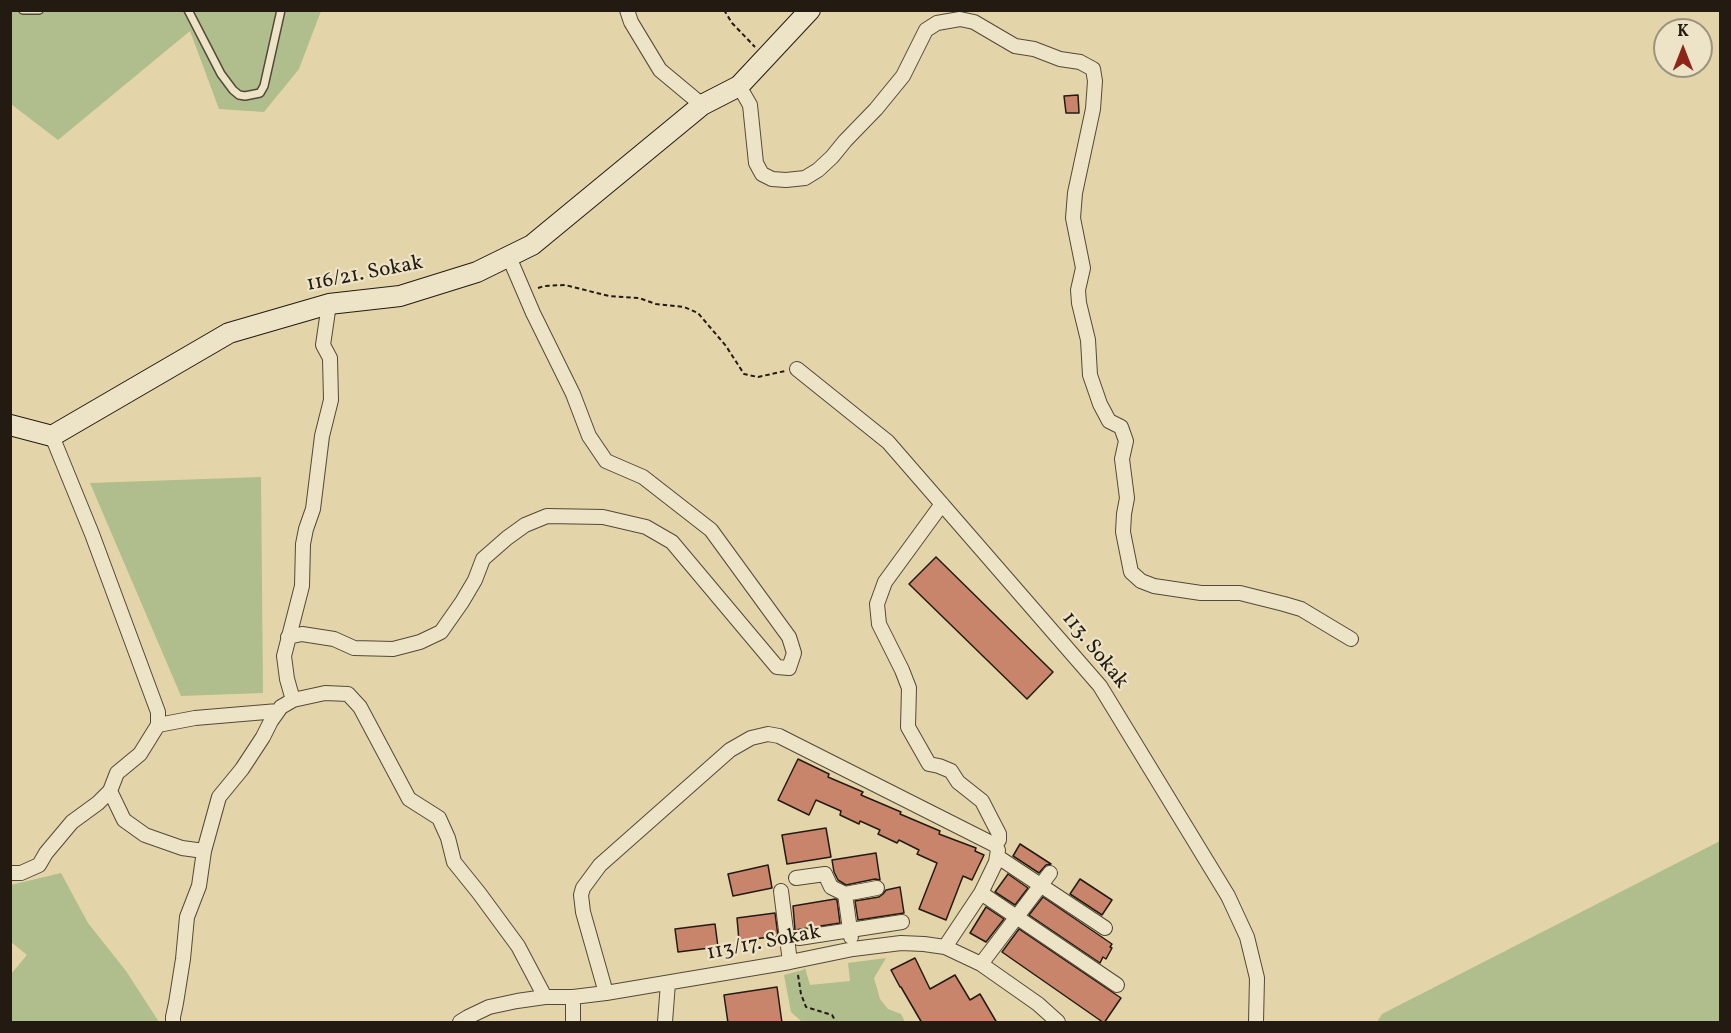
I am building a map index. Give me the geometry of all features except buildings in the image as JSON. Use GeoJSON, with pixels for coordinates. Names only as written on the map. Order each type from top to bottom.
{"type":"FeatureCollection","features":[{"type":"Feature","properties":{"kind":"street"},"geometry":{"type":"LineString","coordinates":[[627,10],[631,22],[660,70],[702,105]]}},
{"type":"Feature","properties":{"kind":"street","name":"116/21. Sokak"},"geometry":{"type":"LineString","coordinates":[[52,436],[229,333],[329,304],[400,296],[477,272],[532,245],[702,105],[739,86],[810,10]]}},
{"type":"Feature","properties":{"kind":"street"},"geometry":{"type":"LineString","coordinates":[[739,86],[750,105],[756,163],[762,174],[772,179],[786,180],[805,178],[832,157],[903,76],[926,30],[937,23],[960,19],[974,22],[1015,46],[1034,49],[1060,59],[1080,62],[1093,69],[1095,81],[1093,109],[1075,193],[1073,218],[1083,268],[1078,290],[1088,340],[1090,375],[1100,404],[1110,421],[1121,427],[1126,441],[1122,459],[1127,498],[1123,532],[1131,572],[1141,581],[1154,586],[1201,593],[1240,593],[1301,609],[1351,639]]}},
{"type":"Feature","properties":{"kind":"street"},"geometry":{"type":"LineString","coordinates":[[288,637],[302,634],[323,637],[354,648],[393,649],[420,642],[441,632],[475,580],[483,559],[525,525],[547,516],[603,517],[646,527],[672,542],[777,667],[789,668],[794,653],[789,637],[711,530],[643,477],[606,461],[589,436],[573,394],[509,257]]}},
{"type":"Feature","properties":{"kind":"street"},"geometry":{"type":"LineString","coordinates":[[293,700],[284,656],[302,586],[303,544],[313,508],[322,436],[331,400],[330,358],[323,345],[329,304]]}},
{"type":"Feature","properties":{"kind":"street","name":"113. Sokak"},"geometry":{"type":"LineString","coordinates":[[797,369],[888,442],[1100,686],[1228,897],[1247,937],[1257,978],[1256,1023]]}},
{"type":"Feature","properties":{"kind":"street"},"geometry":{"type":"LineString","coordinates":[[10,425],[52,436],[92,534],[158,712],[158,725],[140,754],[117,773],[110,791],[72,822],[45,853],[39,865],[21,873],[10,873]]}},
{"type":"Feature","properties":{"kind":"street"},"geometry":{"type":"LineString","coordinates":[[942,504],[885,582],[877,604],[879,624],[909,688],[908,727],[929,764],[951,771],[958,782],[982,801],[999,834],[997,851],[981,893],[945,947]]}},
{"type":"Feature","properties":{"kind":"street"},"geometry":{"type":"LineString","coordinates":[[173,1023],[187,917],[199,886],[204,851],[219,797],[242,769],[281,707],[293,700],[325,693],[348,694],[360,706],[409,799],[440,818],[454,862],[518,946],[545,997]]}},
{"type":"Feature","properties":{"kind":"street"},"geometry":{"type":"LineString","coordinates":[[158,725],[195,718],[278,711]]}},
{"type":"Feature","properties":{"kind":"street"},"geometry":{"type":"LineString","coordinates":[[606,993],[584,912],[581,895],[583,888],[600,866],[730,750],[751,738],[768,734],[779,736],[997,851],[1041,886],[1105,928]]}},
{"type":"Feature","properties":{"kind":"street"},"geometry":{"type":"LineString","coordinates":[[110,791],[124,820],[145,835],[182,848],[204,851]]}},
{"type":"Feature","properties":{"kind":"street"},"geometry":{"type":"LineString","coordinates":[[981,964],[1050,873]]}},
{"type":"Feature","properties":{"kind":"street"},"geometry":{"type":"LineString","coordinates":[[796,878],[825,874],[831,887],[845,894],[877,888]]}},
{"type":"Feature","properties":{"kind":"street"},"geometry":{"type":"LineString","coordinates":[[781,891],[793,962]]}},
{"type":"Feature","properties":{"kind":"street"},"geometry":{"type":"LineString","coordinates":[[981,893],[1117,985]]}},
{"type":"Feature","properties":{"kind":"street"},"geometry":{"type":"LineString","coordinates":[[845,894],[853,949]]}},
{"type":"Feature","properties":{"kind":"street"},"geometry":{"type":"LineString","coordinates":[[799,938],[902,922]]}},
{"type":"Feature","properties":{"kind":"street","name":"113/17. Sokak"},"geometry":{"type":"LineString","coordinates":[[460,1023],[489,1007],[545,997],[573,997],[606,993],[793,962],[853,949],[901,943],[945,947],[981,964],[1038,1004],[1058,1023]]}},
{"type":"Feature","properties":{"kind":"street"},"geometry":{"type":"LineString","coordinates":[[665,1023],[668,983]]}},
{"type":"Feature","properties":{"kind":"street"},"geometry":{"type":"LineString","coordinates":[[573,997],[573,1023]]}},
{"type":"Feature","properties":{"kind":"lane"},"geometry":{"type":"LineString","coordinates":[[23,10],[39,10]]}},
{"type":"Feature","properties":{"kind":"lane"},"geometry":{"type":"LineString","coordinates":[[188,10],[221,75],[233,90],[245,96],[260,93],[264,86],[282,10]]}},
{"type":"Feature","properties":{"kind":"path"},"geometry":{"type":"LineString","coordinates":[[723,10],[732,23],[765,57]]}},
{"type":"Feature","properties":{"kind":"path"},"geometry":{"type":"LineString","coordinates":[[525,294],[544,286],[565,285],[609,296],[639,298],[656,304],[684,307],[698,313],[726,346],[744,374],[758,377],[797,369]]}},
{"type":"Feature","properties":{"kind":"path"},"geometry":{"type":"LineString","coordinates":[[793,962],[806,1007],[832,1015],[836,1023]]}},
{"type":"Feature","properties":{"kind":"green space"},"geometry":{"type":"Polygon","coordinates":[[[10,11],[321,11],[299,69],[264,112],[219,109],[190,31],[58,140],[11,104],[10,11]]]}},
{"type":"Feature","properties":{"kind":"green space"},"geometry":{"type":"Polygon","coordinates":[[[261,477],[263,693],[181,696],[90,483],[261,477]]]}},
{"type":"Feature","properties":{"kind":"green space"},"geometry":{"type":"Polygon","coordinates":[[[1720,841],[1720,1022],[1377,1022],[1382,1014],[1720,841]]]}},
{"type":"Feature","properties":{"kind":"green space"},"geometry":{"type":"Polygon","coordinates":[[[61,873],[88,923],[126,971],[159,1022],[11,1022],[11,974],[27,955],[11,942],[11,885],[61,873]]]}},
{"type":"Feature","properties":{"kind":"green space"},"geometry":{"type":"Polygon","coordinates":[[[886,958],[874,978],[880,999],[888,1009],[901,1014],[905,1022],[802,1022],[791,1012],[784,975],[805,968],[810,985],[850,981],[848,963],[886,958]]]}}]}
